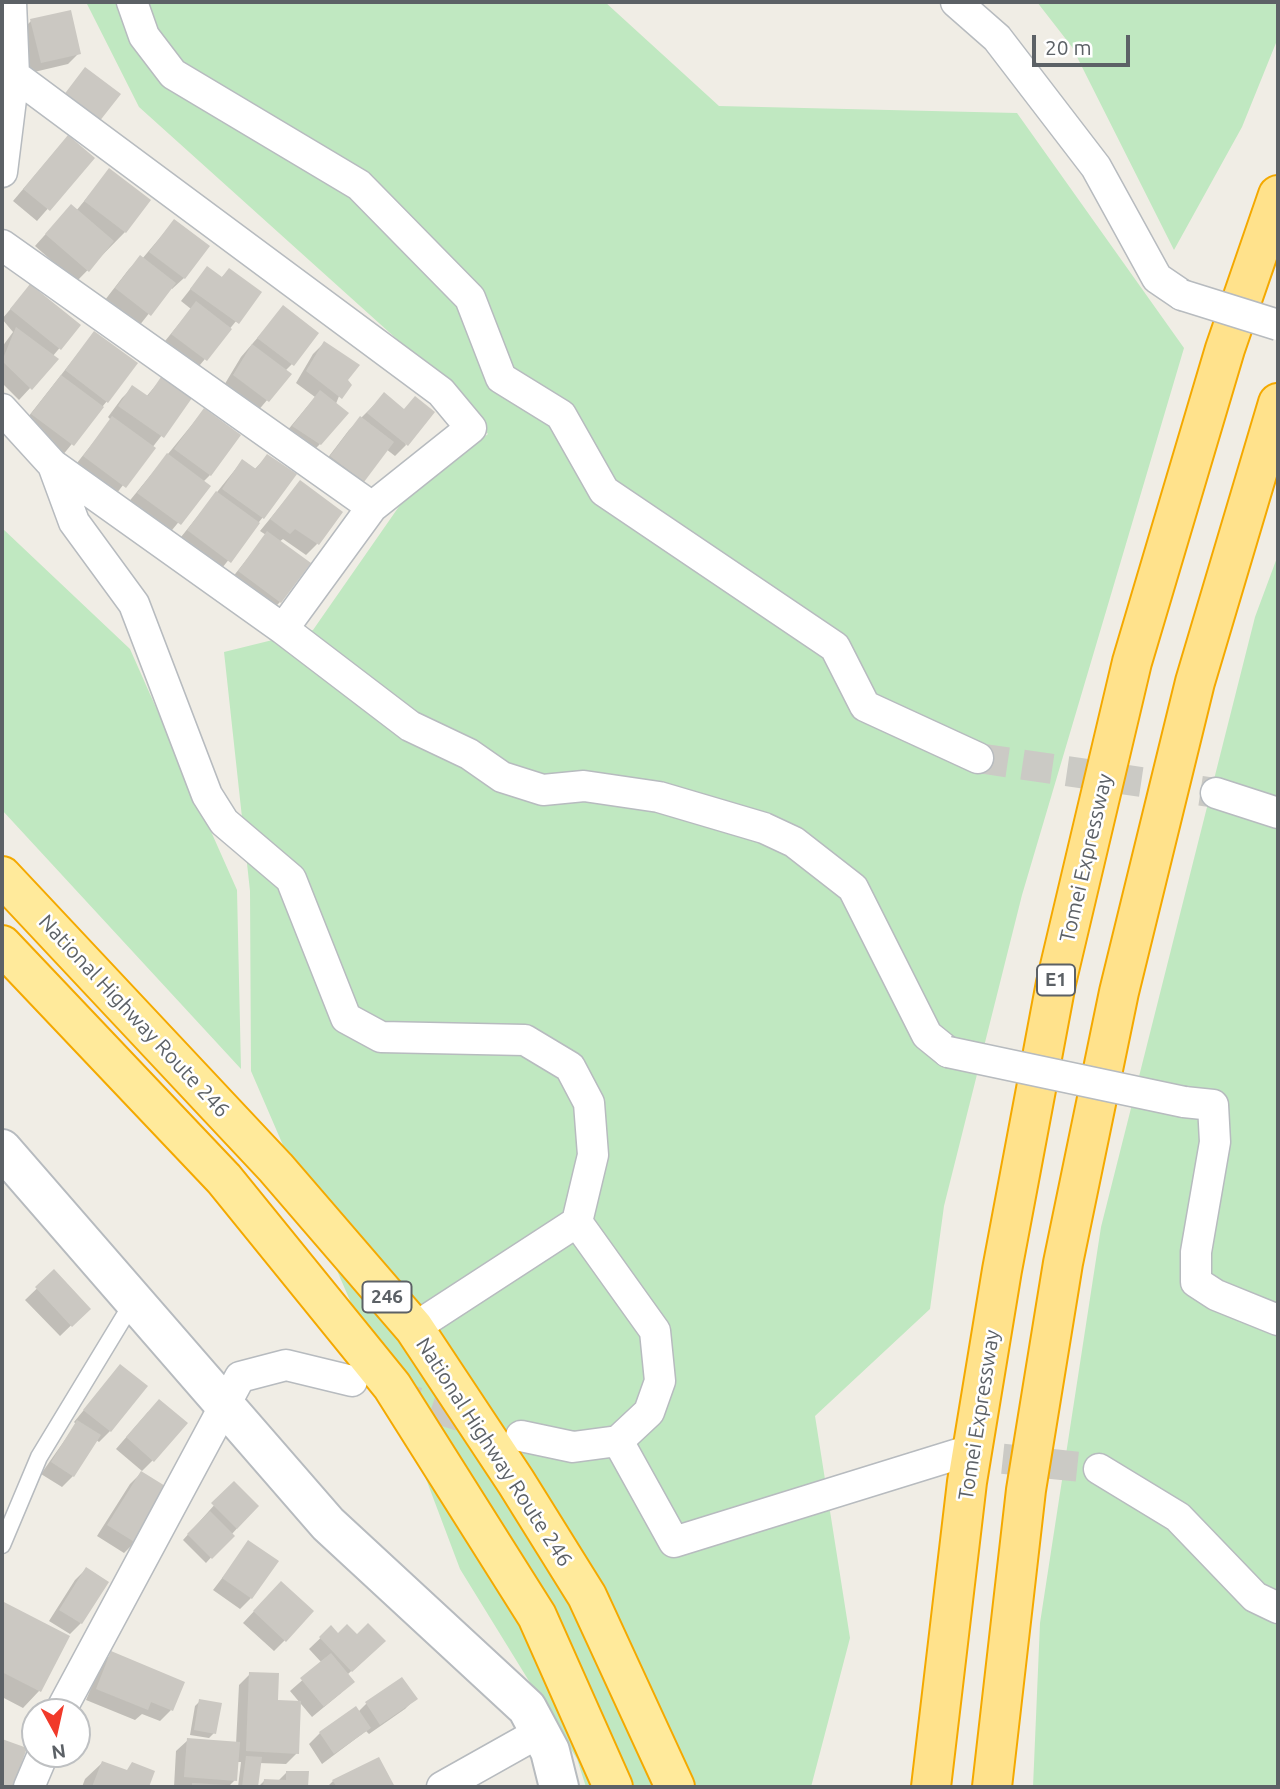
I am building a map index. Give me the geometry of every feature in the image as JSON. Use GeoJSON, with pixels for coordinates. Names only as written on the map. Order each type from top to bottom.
{"type":"FeatureCollection","features":[{"type":"Feature","properties":{"kind":"highway","name":"Tomei Expressway"},"geometry":{"type":"LineString","coordinates":[[931,1787],[967,1482],[1002,1270],[1056,983],[1132,662],[1225,349],[1278,195]]}},
{"type":"Feature","properties":{"kind":"highway"},"geometry":{"type":"LineString","coordinates":[[992,1787],[1026,1490],[1068,1236],[1119,992],[1195,682],[1278,402]]}},
{"type":"Feature","properties":{"kind":"highway","name":"National Highway Route 246"},"geometry":{"type":"LineString","coordinates":[[2,876],[276,1168],[414,1328],[516,1482],[587,1596],[675,1787]]}},
{"type":"Feature","properties":{"kind":"highway","name":"246"},"geometry":{"type":"LineString","coordinates":[[2,945],[224,1179],[392,1386],[537,1616],[613,1787]]}},
{"type":"Feature","properties":{"kind":"street"},"geometry":{"type":"LineString","coordinates":[[2,172],[14,75],[11,2]]}},
{"type":"Feature","properties":{"kind":"street"},"geometry":{"type":"LineString","coordinates":[[131,2],[144,36],[173,74],[359,185],[470,298],[501,378],[561,415],[604,491],[835,647],[865,706],[978,758]]}},
{"type":"Feature","properties":{"kind":"street"},"geometry":{"type":"LineString","coordinates":[[957,2],[998,37],[1096,167],[1157,278],[1182,295],[1278,325]]}},
{"type":"Feature","properties":{"kind":"street"},"geometry":{"type":"LineString","coordinates":[[14,75],[442,392],[471,428],[372,507],[283,629]]}},
{"type":"Feature","properties":{"kind":"street"},"geometry":{"type":"LineString","coordinates":[[2,245],[372,507]]}},
{"type":"Feature","properties":{"kind":"street"},"geometry":{"type":"LineString","coordinates":[[2,409],[53,464],[283,629],[410,726],[470,754],[502,777],[543,790],[584,786],[659,797],[764,828],[794,842],[853,887],[927,1035],[948,1052],[1184,1102],[1213,1105],[1215,1142],[1196,1252],[1196,1282],[1216,1295],[1278,1320]]}},
{"type":"Feature","properties":{"kind":"street"},"geometry":{"type":"LineString","coordinates":[[53,464],[74,522],[134,604],[207,794],[224,822],[291,879],[346,1018],[381,1037],[525,1040],[569,1067],[589,1103],[593,1156],[578,1222],[414,1328]]}},
{"type":"Feature","properties":{"kind":"street"},"geometry":{"type":"LineString","coordinates":[[1216,793],[1278,813]]}},
{"type":"Feature","properties":{"kind":"street"},"geometry":{"type":"LineString","coordinates":[[2,1149],[223,1407],[328,1524],[527,1708],[550,1751],[559,1787]]}},
{"type":"Feature","properties":{"kind":"street"},"geometry":{"type":"LineString","coordinates":[[521,1436],[573,1447],[618,1441],[649,1412],[660,1381],[655,1331],[578,1222]]}},
{"type":"Feature","properties":{"kind":"street"},"geometry":{"type":"LineString","coordinates":[[67,1698],[240,1377],[286,1365],[352,1381]]}},
{"type":"Feature","properties":{"kind":"street"},"geometry":{"type":"LineString","coordinates":[[618,1441],[674,1542],[958,1454]]}},
{"type":"Feature","properties":{"kind":"street"},"geometry":{"type":"LineString","coordinates":[[1098,1469],[1178,1517],[1255,1597],[1278,1608]]}},
{"type":"Feature","properties":{"kind":"street"},"geometry":{"type":"LineString","coordinates":[[442,1787],[540,1732]]}},
{"type":"Feature","properties":{"kind":"street"},"geometry":{"type":"LineString","coordinates":[[29,1787],[37,1768]]}},
{"type":"Feature","properties":{"kind":"lane"},"geometry":{"type":"LineString","coordinates":[[2,1545],[39,1457],[133,1302]]}},
{"type":"Feature","properties":{"kind":"green space"},"geometry":{"type":"Polygon","coordinates":[[[86,2],[605,2],[719,106],[1017,113],[1184,348],[1022,895],[944,1206],[930,1309],[815,1416],[850,1638],[811,1787],[586,1787],[577,1759],[460,1569],[420,1463],[251,1071],[250,891],[224,652],[313,630],[400,505],[488,434],[440,378],[139,107],[86,2]]]}},
{"type":"Feature","properties":{"kind":"green space"},"geometry":{"type":"Polygon","coordinates":[[[1037,2],[1278,2],[1278,38],[1242,127],[1174,250],[1072,47],[1037,2]]]}},
{"type":"Feature","properties":{"kind":"green space"},"geometry":{"type":"Polygon","coordinates":[[[2,528],[130,649],[237,890],[241,1069],[2,810],[2,528]]]}},
{"type":"Feature","properties":{"kind":"green space"},"geometry":{"type":"Polygon","coordinates":[[[1278,555],[1278,1787],[1033,1787],[1040,1623],[1101,1227],[1255,617],[1278,555]]]}},
{"type":"Feature","properties":{"kind":"building"},"geometry":{"type":"Polygon","coordinates":[[[71,10],[81,54],[41,63],[30,19],[71,10]]]}},
{"type":"Feature","properties":{"kind":"building"},"geometry":{"type":"Polygon","coordinates":[[[85,67],[121,94],[95,127],[60,100],[85,67]]]}},
{"type":"Feature","properties":{"kind":"building"},"geometry":{"type":"Polygon","coordinates":[[[68,135],[95,158],[50,211],[23,189],[68,135]]]}},
{"type":"Feature","properties":{"kind":"building"},"geometry":{"type":"Polygon","coordinates":[[[109,168],[151,200],[126,233],[84,201],[109,168]]]}},
{"type":"Feature","properties":{"kind":"building"},"geometry":{"type":"Polygon","coordinates":[[[71,204],[114,241],[89,272],[45,234],[71,204]]]}},
{"type":"Feature","properties":{"kind":"building"},"geometry":{"type":"Polygon","coordinates":[[[174,219],[210,246],[185,279],[149,252],[174,219]]]}},
{"type":"Feature","properties":{"kind":"building"},"geometry":{"type":"Polygon","coordinates":[[[140,255],[176,283],[151,316],[115,288],[140,255]]]}},
{"type":"Feature","properties":{"kind":"building"},"geometry":{"type":"Polygon","coordinates":[[[207,266],[222,277],[229,268],[262,292],[239,324],[190,289],[207,266]]]}},
{"type":"Feature","properties":{"kind":"building"},"geometry":{"type":"Polygon","coordinates":[[[30,284],[81,325],[61,350],[10,309],[30,284]]]}},
{"type":"Feature","properties":{"kind":"building"},"geometry":{"type":"Polygon","coordinates":[[[196,301],[232,329],[207,361],[171,334],[196,301]]]}},
{"type":"Feature","properties":{"kind":"building"},"geometry":{"type":"Polygon","coordinates":[[[283,305],[319,333],[294,366],[257,338],[283,305]]]}},
{"type":"Feature","properties":{"kind":"building"},"geometry":{"type":"Polygon","coordinates":[[[16,327],[59,359],[32,390],[2,361],[16,327]]]}},
{"type":"Feature","properties":{"kind":"building"},"geometry":{"type":"Polygon","coordinates":[[[94,331],[138,363],[108,403],[65,370],[94,331]]]}},
{"type":"Feature","properties":{"kind":"building"},"geometry":{"type":"Polygon","coordinates":[[[324,341],[360,365],[348,380],[352,385],[342,399],[306,371],[324,341]]]}},
{"type":"Feature","properties":{"kind":"building"},"geometry":{"type":"Polygon","coordinates":[[[252,344],[292,374],[269,402],[233,375],[252,344]]]}},
{"type":"Feature","properties":{"kind":"building"},"geometry":{"type":"Polygon","coordinates":[[[61,375],[104,407],[74,446],[31,414],[61,375]]]}},
{"type":"Feature","properties":{"kind":"building"},"geometry":{"type":"Polygon","coordinates":[[[161,377],[192,398],[164,438],[118,406],[132,385],[148,396],[161,377]]]}},
{"type":"Feature","properties":{"kind":"building"},"geometry":{"type":"Polygon","coordinates":[[[320,390],[349,413],[321,445],[292,426],[320,390]]]}},
{"type":"Feature","properties":{"kind":"building"},"geometry":{"type":"Polygon","coordinates":[[[384,392],[404,409],[415,396],[435,412],[408,446],[367,413],[384,392]]]}},
{"type":"Feature","properties":{"kind":"building"},"geometry":{"type":"Polygon","coordinates":[[[204,408],[241,435],[211,476],[174,449],[204,408]]]}},
{"type":"Feature","properties":{"kind":"building"},"geometry":{"type":"Polygon","coordinates":[[[112,416],[156,448],[126,488],[83,456],[112,416]]]}},
{"type":"Feature","properties":{"kind":"building"},"geometry":{"type":"Polygon","coordinates":[[[360,416],[394,442],[364,482],[330,456],[360,416]]]}},
{"type":"Feature","properties":{"kind":"building"},"geometry":{"type":"Polygon","coordinates":[[[167,453],[211,486],[181,525],[137,493],[167,453]]]}},
{"type":"Feature","properties":{"kind":"building"},"geometry":{"type":"Polygon","coordinates":[[[267,454],[297,474],[264,519],[222,489],[242,459],[256,469],[267,454]]]}},
{"type":"Feature","properties":{"kind":"building"},"geometry":{"type":"Polygon","coordinates":[[[300,480],[343,512],[319,545],[295,529],[290,534],[270,519],[300,480]]]}},
{"type":"Feature","properties":{"kind":"building"},"geometry":{"type":"Polygon","coordinates":[[[216,491],[260,523],[231,563],[187,530],[216,491]]]}},
{"type":"Feature","properties":{"kind":"building"},"geometry":{"type":"Polygon","coordinates":[[[267,531],[311,563],[281,603],[238,571],[267,531]]]}},
{"type":"Feature","properties":{"kind":"building"},"geometry":{"type":"Polygon","coordinates":[[[54,1269],[91,1309],[72,1327],[35,1287],[54,1269]]]}},
{"type":"Feature","properties":{"kind":"building"},"geometry":{"type":"Polygon","coordinates":[[[120,1364],[148,1386],[111,1432],[83,1410],[120,1364]]]}},
{"type":"Feature","properties":{"kind":"building"},"geometry":{"type":"Polygon","coordinates":[[[159,1399],[188,1423],[154,1462],[126,1437],[159,1399]]]}},
{"type":"Feature","properties":{"kind":"building"},"geometry":{"type":"Polygon","coordinates":[[[77,1420],[101,1435],[74,1477],[51,1462],[77,1420]]]}},
{"type":"Feature","properties":{"kind":"building"},"geometry":{"type":"Polygon","coordinates":[[[141,1471],[170,1489],[136,1543],[107,1525],[141,1471]]]}},
{"type":"Feature","properties":{"kind":"building"},"geometry":{"type":"Polygon","coordinates":[[[234,1481],[259,1506],[237,1529],[211,1503],[234,1481]]]}},
{"type":"Feature","properties":{"kind":"building"},"geometry":{"type":"Polygon","coordinates":[[[210,1511],[235,1536],[212,1559],[187,1534],[210,1511]]]}},
{"type":"Feature","properties":{"kind":"building"},"geometry":{"type":"Polygon","coordinates":[[[248,1540],[279,1561],[252,1599],[222,1578],[248,1540]]]}},
{"type":"Feature","properties":{"kind":"building"},"geometry":{"type":"Polygon","coordinates":[[[86,1567],[109,1582],[82,1624],[59,1610],[86,1567]]]}},
{"type":"Feature","properties":{"kind":"building"},"geometry":{"type":"Polygon","coordinates":[[[281,1581],[314,1611],[286,1642],[253,1611],[281,1581]]]}},
{"type":"Feature","properties":{"kind":"building"},"geometry":{"type":"Polygon","coordinates":[[[2,1601],[70,1636],[41,1692],[2,1672],[2,1601]]]}},
{"type":"Feature","properties":{"kind":"building"},"geometry":{"type":"Polygon","coordinates":[[[368,1623],[386,1641],[352,1672],[319,1637],[331,1625],[338,1633],[347,1624],[357,1634],[368,1623]]]}},
{"type":"Feature","properties":{"kind":"building"},"geometry":{"type":"Polygon","coordinates":[[[111,1651],[185,1682],[173,1711],[151,1702],[148,1710],[96,1689],[111,1651]]]}},
{"type":"Feature","properties":{"kind":"building"},"geometry":{"type":"Polygon","coordinates":[[[331,1653],[355,1682],[324,1707],[300,1678],[331,1653]]]}},
{"type":"Feature","properties":{"kind":"building"},"geometry":{"type":"Polygon","coordinates":[[[249,1672],[279,1673],[278,1700],[301,1701],[299,1754],[246,1751],[249,1672]]]}},
{"type":"Feature","properties":{"kind":"building"},"geometry":{"type":"Polygon","coordinates":[[[402,1677],[418,1699],[380,1725],[365,1702],[402,1677]]]}},
{"type":"Feature","properties":{"kind":"building"},"geometry":{"type":"Polygon","coordinates":[[[199,1699],[222,1703],[216,1734],[194,1730],[199,1699]]]}},
{"type":"Feature","properties":{"kind":"building"},"geometry":{"type":"Polygon","coordinates":[[[356,1706],[371,1728],[334,1754],[319,1732],[356,1706]]]}},
{"type":"Feature","properties":{"kind":"building"},"geometry":{"type":"Polygon","coordinates":[[[187,1738],[240,1742],[237,1781],[184,1777],[187,1738]]]}},
{"type":"Feature","properties":{"kind":"building"},"geometry":{"type":"Polygon","coordinates":[[[2,1739],[21,1746],[21,1765],[13,1787],[2,1787],[2,1739]]]}},
{"type":"Feature","properties":{"kind":"building"},"geometry":{"type":"Polygon","coordinates":[[[246,1756],[262,1757],[258,1787],[242,1787],[246,1756]]]}},
{"type":"Feature","properties":{"kind":"building"},"geometry":{"type":"Polygon","coordinates":[[[379,1757],[395,1787],[337,1787],[332,1780],[379,1757]]]}},
{"type":"Feature","properties":{"kind":"building"},"geometry":{"type":"Polygon","coordinates":[[[102,1761],[127,1770],[132,1762],[155,1771],[149,1787],[92,1787],[102,1761]]]}},
{"type":"Feature","properties":{"kind":"building"},"geometry":{"type":"Polygon","coordinates":[[[286,1771],[309,1771],[308,1787],[263,1787],[264,1779],[286,1780],[286,1771]]]}},
{"type":"Feature","properties":{"kind":"building"},"geometry":{"type":"Polygon","coordinates":[[[192,1783],[226,1785],[226,1787],[192,1787],[192,1783]]]}},
{"type":"Feature","properties":{"kind":"tunnel"},"geometry":{"type":"LineString","coordinates":[[978,758],[1216,793]]}},
{"type":"Feature","properties":{"kind":"tunnel"},"geometry":{"type":"LineString","coordinates":[[389,1393],[484,1424]]}},
{"type":"Feature","properties":{"kind":"tunnel"},"geometry":{"type":"LineString","coordinates":[[958,1454],[1099,1469]]}}]}
